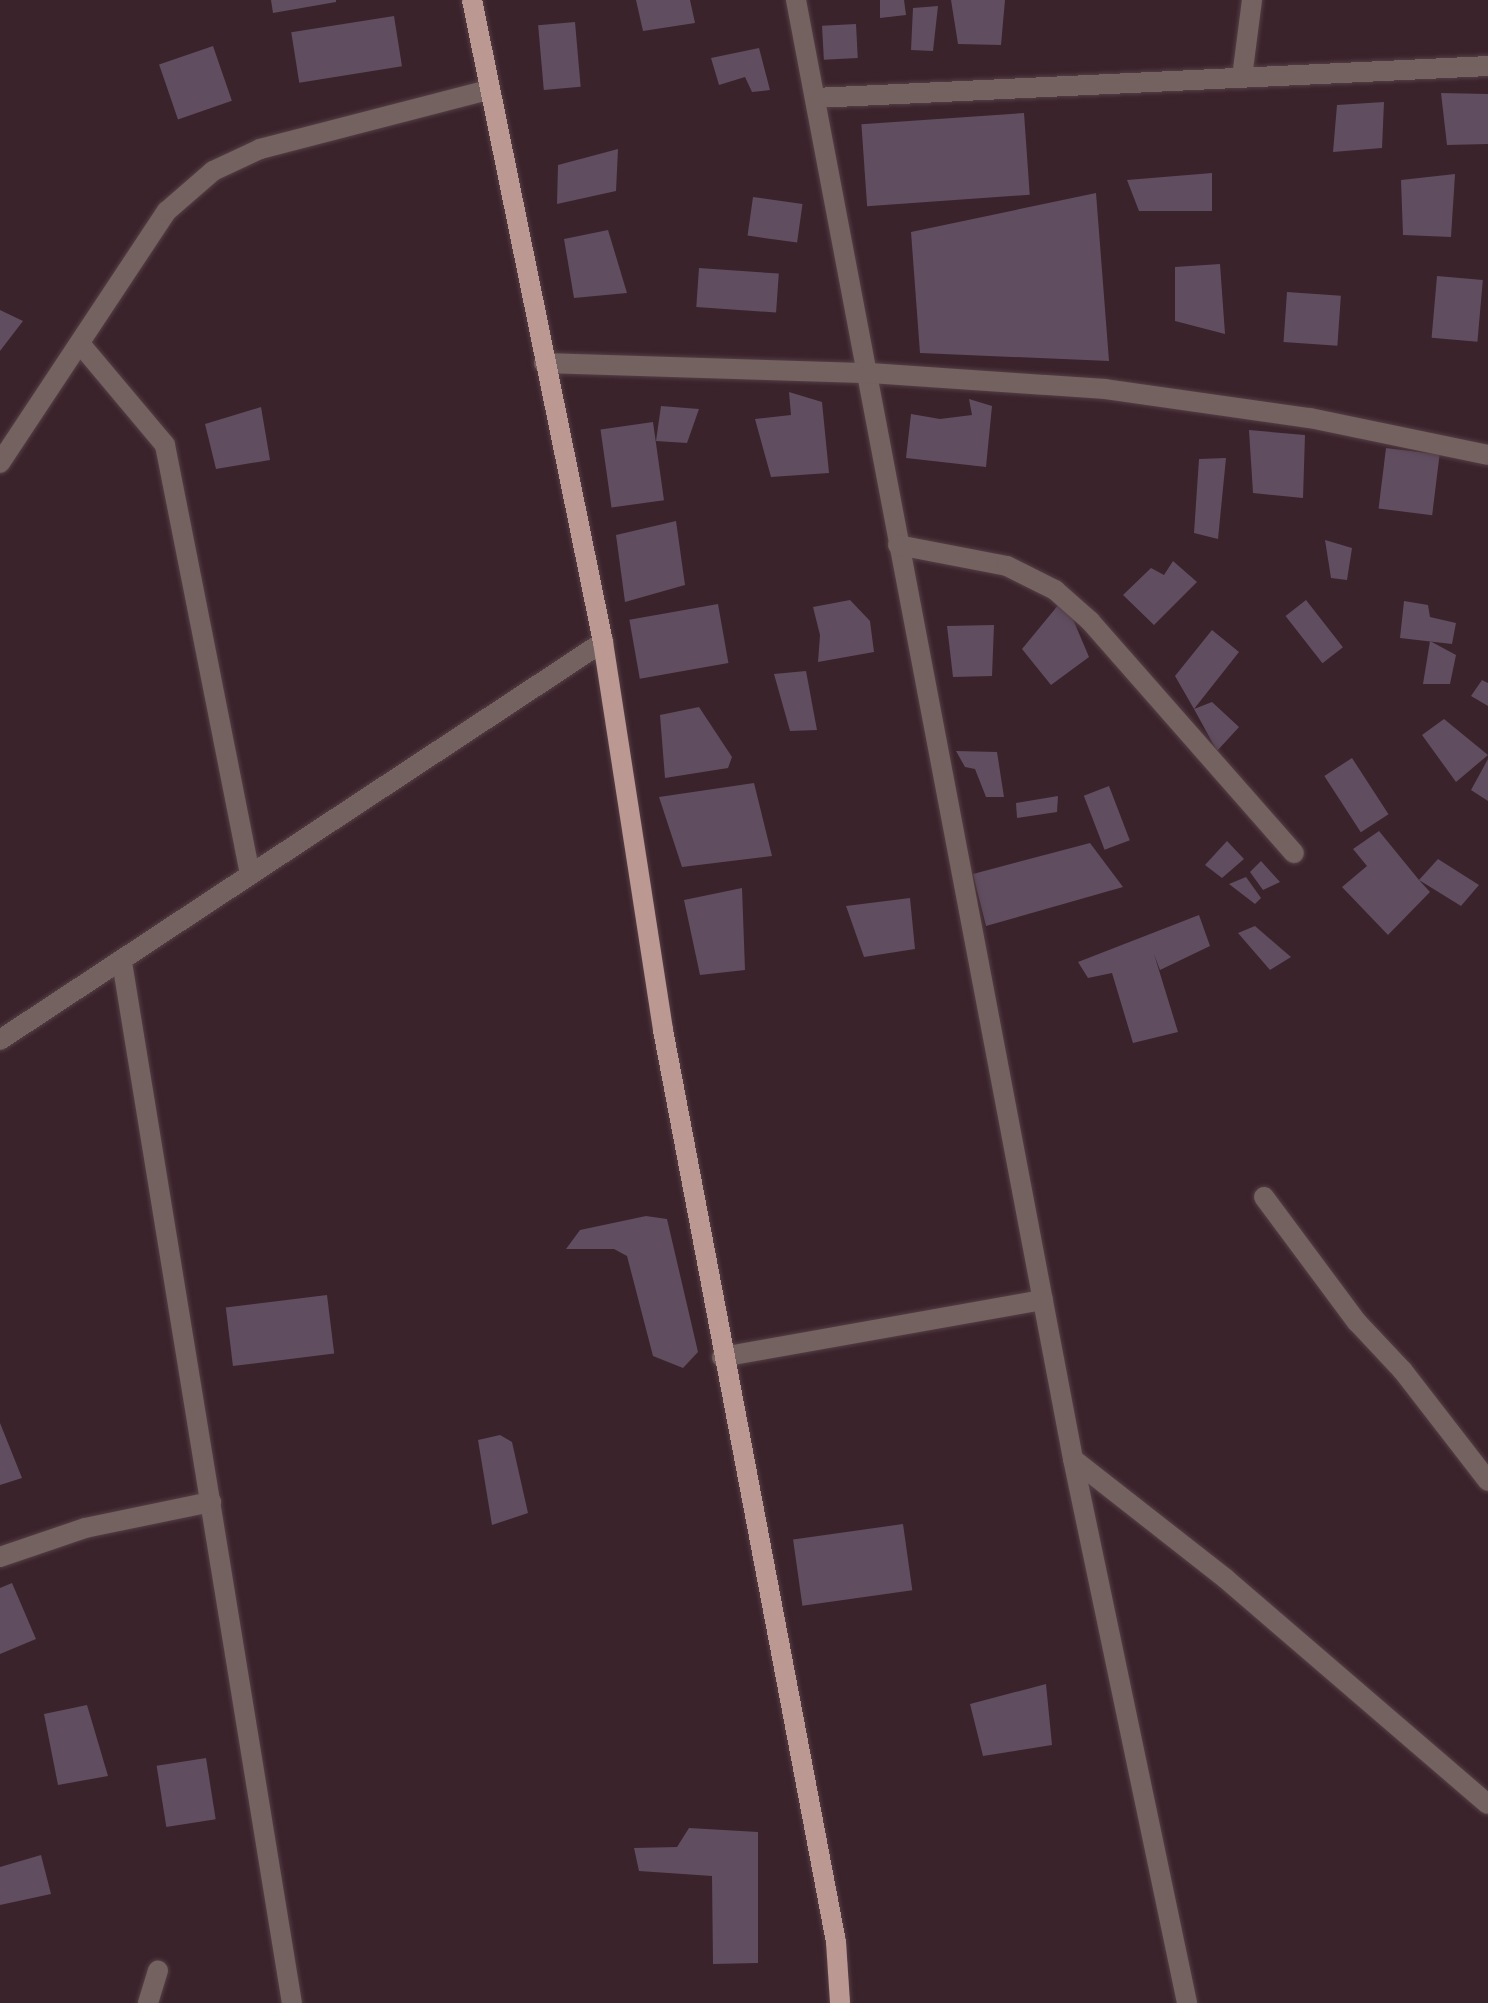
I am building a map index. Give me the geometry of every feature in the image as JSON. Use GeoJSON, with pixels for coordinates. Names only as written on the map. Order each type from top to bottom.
{"type":"FeatureCollection","features":[{"type":"Feature","properties":{"kind":"main road"},"geometry":{"type":"LineString","coordinates":[[472,0],[603,642],[663,1030],[722,1357],[836,1942],[840,2003]]}},
{"type":"Feature","properties":{"kind":"street"},"geometry":{"type":"LineString","coordinates":[[796,0],[870,373],[898,545],[1073,1459],[1187,2003]]}},
{"type":"Feature","properties":{"kind":"street"},"geometry":{"type":"LineString","coordinates":[[1242,77],[1252,0]]}},
{"type":"Feature","properties":{"kind":"street"},"geometry":{"type":"LineString","coordinates":[[815,98],[1488,66]]}},
{"type":"Feature","properties":{"kind":"street"},"geometry":{"type":"LineString","coordinates":[[0,463],[82,346],[167,211],[213,171],[260,149],[488,90]]}},
{"type":"Feature","properties":{"kind":"street"},"geometry":{"type":"LineString","coordinates":[[82,346],[165,445],[250,875]]}},
{"type":"Feature","properties":{"kind":"street"},"geometry":{"type":"LineString","coordinates":[[544,363],[870,373],[1105,389],[1310,418],[1488,455]]}},
{"type":"Feature","properties":{"kind":"street"},"geometry":{"type":"LineString","coordinates":[[898,545],[1007,566],[1055,590],[1090,621],[1294,853]]}},
{"type":"Feature","properties":{"kind":"street"},"geometry":{"type":"LineString","coordinates":[[0,1040],[603,642]]}},
{"type":"Feature","properties":{"kind":"street"},"geometry":{"type":"LineString","coordinates":[[122,962],[292,2003]]}},
{"type":"Feature","properties":{"kind":"street"},"geometry":{"type":"LineString","coordinates":[[1264,1197],[1357,1322],[1403,1371],[1488,1481]]}},
{"type":"Feature","properties":{"kind":"street"},"geometry":{"type":"LineString","coordinates":[[722,1357],[1043,1300]]}},
{"type":"Feature","properties":{"kind":"street"},"geometry":{"type":"LineString","coordinates":[[1073,1459],[1226,1579],[1488,1804]]}},
{"type":"Feature","properties":{"kind":"street"},"geometry":{"type":"LineString","coordinates":[[0,1557],[85,1528],[211,1502]]}},
{"type":"Feature","properties":{"kind":"street"},"geometry":{"type":"LineString","coordinates":[[148,2003],[158,1970]]}},
{"type":"Feature","properties":{"kind":"building"},"geometry":{"type":"Polygon","coordinates":[[[271,0],[336,0],[336,2],[273,13],[271,0]]]}},
{"type":"Feature","properties":{"kind":"building"},"geometry":{"type":"Polygon","coordinates":[[[636,0],[690,0],[695,23],[643,31],[636,0]]]}},
{"type":"Feature","properties":{"kind":"building"},"geometry":{"type":"Polygon","coordinates":[[[880,0],[904,0],[906,15],[880,18],[880,0]]]}},
{"type":"Feature","properties":{"kind":"building"},"geometry":{"type":"Polygon","coordinates":[[[951,0],[1005,0],[1001,45],[958,44],[951,0]]]}},
{"type":"Feature","properties":{"kind":"building"},"geometry":{"type":"Polygon","coordinates":[[[938,6],[933,51],[911,50],[913,8],[938,6]]]}},
{"type":"Feature","properties":{"kind":"building"},"geometry":{"type":"Polygon","coordinates":[[[394,16],[402,66],[299,83],[291,32],[394,16]]]}},
{"type":"Feature","properties":{"kind":"building"},"geometry":{"type":"Polygon","coordinates":[[[575,22],[581,87],[544,90],[538,25],[575,22]]]}},
{"type":"Feature","properties":{"kind":"building"},"geometry":{"type":"Polygon","coordinates":[[[856,24],[858,58],[824,60],[822,26],[856,24]]]}},
{"type":"Feature","properties":{"kind":"building"},"geometry":{"type":"Polygon","coordinates":[[[213,46],[232,101],[178,119],[159,65],[213,46]]]}},
{"type":"Feature","properties":{"kind":"building"},"geometry":{"type":"Polygon","coordinates":[[[759,48],[770,90],[752,92],[745,77],[719,85],[711,58],[759,48]]]}},
{"type":"Feature","properties":{"kind":"building"},"geometry":{"type":"Polygon","coordinates":[[[1441,93],[1488,94],[1488,144],[1447,145],[1441,93]]]}},
{"type":"Feature","properties":{"kind":"building"},"geometry":{"type":"Polygon","coordinates":[[[1384,102],[1382,148],[1333,152],[1337,105],[1384,102]]]}},
{"type":"Feature","properties":{"kind":"building"},"geometry":{"type":"Polygon","coordinates":[[[1024,113],[1030,195],[867,206],[861,124],[1024,113]]]}},
{"type":"Feature","properties":{"kind":"building"},"geometry":{"type":"Polygon","coordinates":[[[618,149],[616,191],[557,204],[558,165],[618,149]]]}},
{"type":"Feature","properties":{"kind":"building"},"geometry":{"type":"Polygon","coordinates":[[[1212,173],[1212,211],[1139,211],[1127,180],[1212,173]]]}},
{"type":"Feature","properties":{"kind":"building"},"geometry":{"type":"Polygon","coordinates":[[[1455,174],[1451,237],[1403,235],[1401,180],[1455,174]]]}},
{"type":"Feature","properties":{"kind":"building"},"geometry":{"type":"Polygon","coordinates":[[[1096,193],[1109,361],[920,353],[911,232],[1096,193]]]}},
{"type":"Feature","properties":{"kind":"building"},"geometry":{"type":"Polygon","coordinates":[[[753,197],[803,204],[797,243],[748,236],[753,197]]]}},
{"type":"Feature","properties":{"kind":"building"},"geometry":{"type":"Polygon","coordinates":[[[608,230],[627,293],[574,298],[564,239],[608,230]]]}},
{"type":"Feature","properties":{"kind":"building"},"geometry":{"type":"Polygon","coordinates":[[[1220,264],[1225,334],[1175,321],[1175,267],[1220,264]]]}},
{"type":"Feature","properties":{"kind":"building"},"geometry":{"type":"Polygon","coordinates":[[[699,268],[779,274],[776,312],[696,307],[699,268]]]}},
{"type":"Feature","properties":{"kind":"building"},"geometry":{"type":"Polygon","coordinates":[[[1437,276],[1483,280],[1477,342],[1432,338],[1437,276]]]}},
{"type":"Feature","properties":{"kind":"building"},"geometry":{"type":"Polygon","coordinates":[[[1287,292],[1341,296],[1337,346],[1284,342],[1287,292]]]}},
{"type":"Feature","properties":{"kind":"building"},"geometry":{"type":"Polygon","coordinates":[[[0,310],[23,321],[0,351],[0,310]]]}},
{"type":"Feature","properties":{"kind":"building"},"geometry":{"type":"Polygon","coordinates":[[[789,392],[822,402],[829,473],[771,477],[755,419],[791,415],[789,392]]]}},
{"type":"Feature","properties":{"kind":"building"},"geometry":{"type":"Polygon","coordinates":[[[969,399],[992,406],[986,467],[906,458],[911,414],[940,419],[972,415],[969,399]]]}},
{"type":"Feature","properties":{"kind":"building"},"geometry":{"type":"Polygon","coordinates":[[[661,406],[699,409],[687,443],[656,441],[661,406]]]}},
{"type":"Feature","properties":{"kind":"building"},"geometry":{"type":"Polygon","coordinates":[[[261,407],[270,460],[216,469],[205,424],[261,407]]]}},
{"type":"Feature","properties":{"kind":"building"},"geometry":{"type":"Polygon","coordinates":[[[653,422],[664,500],[612,508],[601,429],[653,422]]]}},
{"type":"Feature","properties":{"kind":"building"},"geometry":{"type":"Polygon","coordinates":[[[1249,430],[1305,435],[1303,498],[1253,493],[1249,430]]]}},
{"type":"Feature","properties":{"kind":"building"},"geometry":{"type":"Polygon","coordinates":[[[1386,448],[1440,455],[1432,515],[1379,509],[1386,448]]]}},
{"type":"Feature","properties":{"kind":"building"},"geometry":{"type":"Polygon","coordinates":[[[1226,458],[1218,539],[1194,533],[1199,459],[1226,458]]]}},
{"type":"Feature","properties":{"kind":"building"},"geometry":{"type":"Polygon","coordinates":[[[676,521],[685,585],[625,602],[616,535],[676,521]]]}},
{"type":"Feature","properties":{"kind":"building"},"geometry":{"type":"Polygon","coordinates":[[[1325,540],[1352,548],[1347,580],[1331,578],[1325,540]]]}},
{"type":"Feature","properties":{"kind":"building"},"geometry":{"type":"Polygon","coordinates":[[[1173,561],[1197,582],[1154,625],[1123,595],[1151,568],[1164,575],[1173,561]]]}},
{"type":"Feature","properties":{"kind":"building"},"geometry":{"type":"Polygon","coordinates":[[[1064,598],[1089,657],[1051,685],[1022,649],[1064,598]]]}},
{"type":"Feature","properties":{"kind":"building"},"geometry":{"type":"Polygon","coordinates":[[[850,600],[870,621],[874,652],[818,662],[820,635],[813,607],[850,600]]]}},
{"type":"Feature","properties":{"kind":"building"},"geometry":{"type":"Polygon","coordinates":[[[1306,600],[1343,647],[1322,663],[1286,616],[1306,600]]]}},
{"type":"Feature","properties":{"kind":"building"},"geometry":{"type":"Polygon","coordinates":[[[1404,601],[1428,605],[1430,617],[1456,623],[1452,644],[1400,638],[1404,601]]]}},
{"type":"Feature","properties":{"kind":"building"},"geometry":{"type":"Polygon","coordinates":[[[718,604],[728,663],[640,679],[629,620],[718,604]]]}},
{"type":"Feature","properties":{"kind":"building"},"geometry":{"type":"Polygon","coordinates":[[[994,625],[992,676],[953,677],[947,626],[994,625]]]}},
{"type":"Feature","properties":{"kind":"building"},"geometry":{"type":"Polygon","coordinates":[[[1212,630],[1239,652],[1194,709],[1175,676],[1212,630]]]}},
{"type":"Feature","properties":{"kind":"building"},"geometry":{"type":"Polygon","coordinates":[[[1430,641],[1456,655],[1450,684],[1423,684],[1430,641]]]}},
{"type":"Feature","properties":{"kind":"building"},"geometry":{"type":"Polygon","coordinates":[[[806,671],[817,730],[790,731],[774,674],[806,671]]]}},
{"type":"Feature","properties":{"kind":"building"},"geometry":{"type":"Polygon","coordinates":[[[1482,680],[1488,683],[1488,706],[1471,696],[1482,680]]]}},
{"type":"Feature","properties":{"kind":"building"},"geometry":{"type":"Polygon","coordinates":[[[1212,702],[1239,727],[1217,751],[1194,709],[1212,702]]]}},
{"type":"Feature","properties":{"kind":"building"},"geometry":{"type":"Polygon","coordinates":[[[699,707],[732,757],[728,768],[665,778],[660,715],[699,707]]]}},
{"type":"Feature","properties":{"kind":"building"},"geometry":{"type":"Polygon","coordinates":[[[1444,719],[1488,755],[1456,782],[1422,735],[1444,719]]]}},
{"type":"Feature","properties":{"kind":"building"},"geometry":{"type":"Polygon","coordinates":[[[956,751],[997,752],[1004,797],[986,797],[975,769],[965,767],[956,751]]]}},
{"type":"Feature","properties":{"kind":"building"},"geometry":{"type":"Polygon","coordinates":[[[1352,758],[1388,814],[1361,832],[1324,776],[1352,758]]]}},
{"type":"Feature","properties":{"kind":"building"},"geometry":{"type":"Polygon","coordinates":[[[1488,759],[1488,801],[1471,790],[1488,759]]]}},
{"type":"Feature","properties":{"kind":"building"},"geometry":{"type":"Polygon","coordinates":[[[754,783],[772,856],[682,867],[659,797],[754,783]]]}},
{"type":"Feature","properties":{"kind":"building"},"geometry":{"type":"Polygon","coordinates":[[[1109,786],[1130,840],[1105,850],[1084,796],[1109,786]]]}},
{"type":"Feature","properties":{"kind":"building"},"geometry":{"type":"Polygon","coordinates":[[[1058,796],[1057,812],[1017,818],[1016,803],[1058,796]]]}},
{"type":"Feature","properties":{"kind":"building"},"geometry":{"type":"Polygon","coordinates":[[[1379,831],[1430,892],[1388,935],[1342,887],[1367,866],[1353,849],[1379,831]]]}},
{"type":"Feature","properties":{"kind":"building"},"geometry":{"type":"Polygon","coordinates":[[[1227,841],[1244,859],[1222,878],[1205,865],[1227,841]]]}},
{"type":"Feature","properties":{"kind":"building"},"geometry":{"type":"Polygon","coordinates":[[[1090,843],[1123,887],[986,926],[973,874],[1090,843]]]}},
{"type":"Feature","properties":{"kind":"building"},"geometry":{"type":"Polygon","coordinates":[[[1438,859],[1479,885],[1461,906],[1419,880],[1438,859]]]}},
{"type":"Feature","properties":{"kind":"building"},"geometry":{"type":"Polygon","coordinates":[[[1261,861],[1280,882],[1263,890],[1250,872],[1261,861]]]}},
{"type":"Feature","properties":{"kind":"building"},"geometry":{"type":"Polygon","coordinates":[[[1246,877],[1261,898],[1255,904],[1229,884],[1246,877]]]}},
{"type":"Feature","properties":{"kind":"building"},"geometry":{"type":"Polygon","coordinates":[[[742,888],[745,970],[700,975],[684,900],[742,888]]]}},
{"type":"Feature","properties":{"kind":"building"},"geometry":{"type":"Polygon","coordinates":[[[910,898],[915,949],[864,957],[846,906],[910,898]]]}},
{"type":"Feature","properties":{"kind":"building"},"geometry":{"type":"Polygon","coordinates":[[[1199,915],[1210,946],[1160,970],[1154,954],[1178,1032],[1133,1043],[1112,973],[1088,978],[1078,962],[1199,915]]]}},
{"type":"Feature","properties":{"kind":"building"},"geometry":{"type":"Polygon","coordinates":[[[1255,926],[1291,957],[1270,970],[1238,933],[1255,926]]]}},
{"type":"Feature","properties":{"kind":"building"},"geometry":{"type":"Polygon","coordinates":[[[646,1216],[667,1219],[698,1352],[683,1368],[653,1356],[627,1256],[614,1249],[566,1249],[580,1230],[646,1216]]]}},
{"type":"Feature","properties":{"kind":"building"},"geometry":{"type":"Polygon","coordinates":[[[327,1295],[334,1354],[233,1366],[226,1307],[327,1295]]]}},
{"type":"Feature","properties":{"kind":"building"},"geometry":{"type":"Polygon","coordinates":[[[0,1423],[22,1478],[0,1485],[0,1423]]]}},
{"type":"Feature","properties":{"kind":"building"},"geometry":{"type":"Polygon","coordinates":[[[500,1435],[512,1442],[528,1513],[492,1525],[478,1440],[500,1435]]]}},
{"type":"Feature","properties":{"kind":"building"},"geometry":{"type":"Polygon","coordinates":[[[903,1524],[912,1590],[802,1606],[793,1539],[903,1524]]]}},
{"type":"Feature","properties":{"kind":"building"},"geometry":{"type":"Polygon","coordinates":[[[12,1583],[36,1639],[0,1654],[0,1588],[12,1583]]]}},
{"type":"Feature","properties":{"kind":"building"},"geometry":{"type":"Polygon","coordinates":[[[1046,1684],[1052,1745],[983,1756],[970,1704],[1046,1684]]]}},
{"type":"Feature","properties":{"kind":"building"},"geometry":{"type":"Polygon","coordinates":[[[87,1705],[108,1776],[58,1785],[44,1714],[87,1705]]]}},
{"type":"Feature","properties":{"kind":"building"},"geometry":{"type":"Polygon","coordinates":[[[206,1758],[216,1819],[166,1827],[157,1766],[206,1758]]]}},
{"type":"Feature","properties":{"kind":"building"},"geometry":{"type":"Polygon","coordinates":[[[689,1828],[758,1832],[758,1963],[713,1964],[712,1876],[639,1871],[634,1848],[677,1847],[689,1828]]]}},
{"type":"Feature","properties":{"kind":"building"},"geometry":{"type":"Polygon","coordinates":[[[41,1855],[51,1894],[0,1905],[0,1867],[41,1855]]]}}]}
